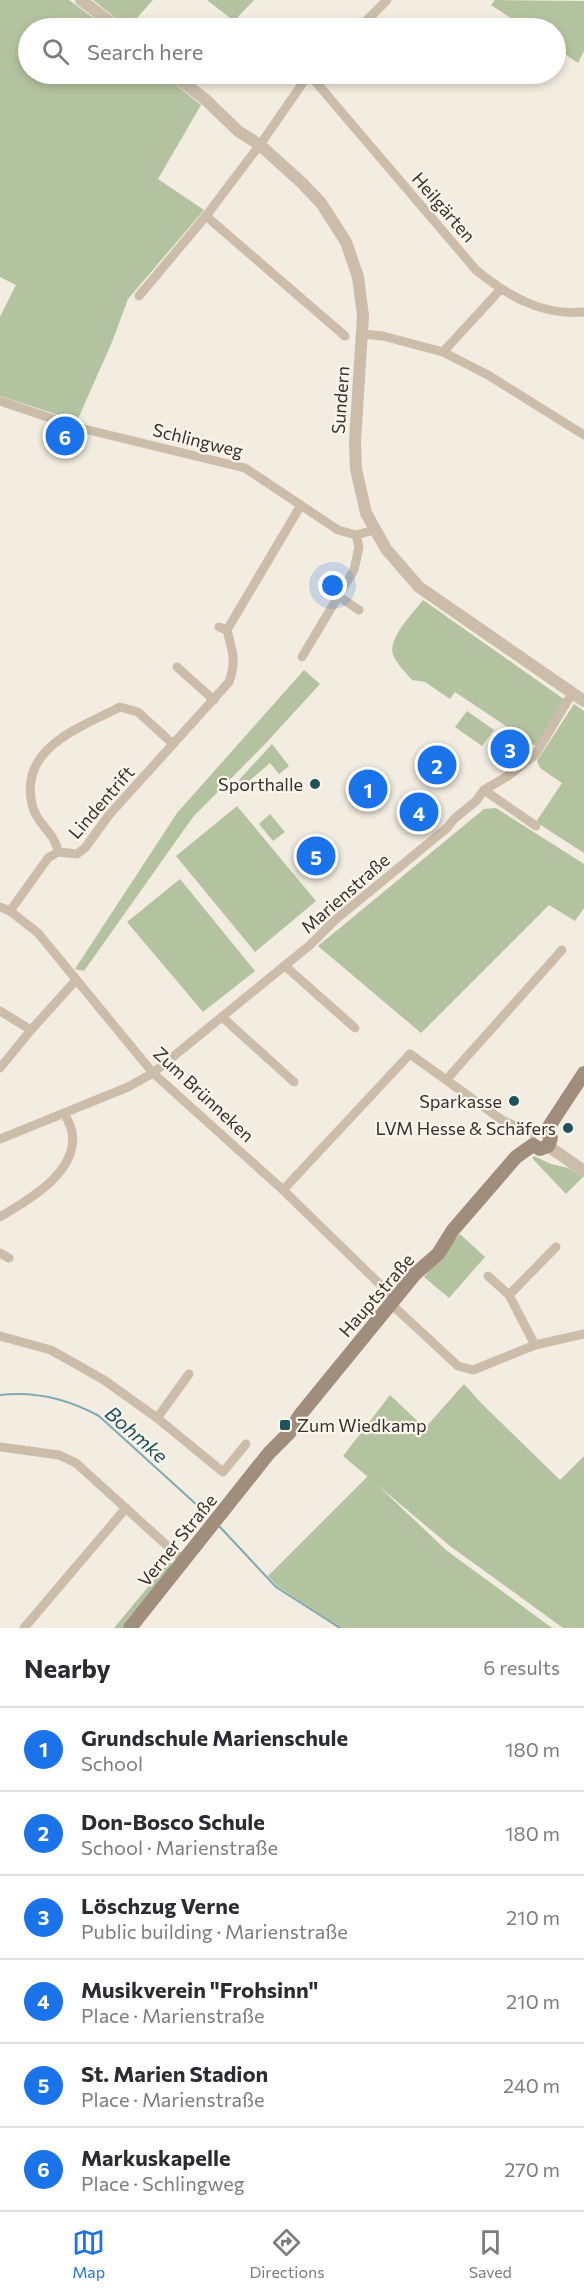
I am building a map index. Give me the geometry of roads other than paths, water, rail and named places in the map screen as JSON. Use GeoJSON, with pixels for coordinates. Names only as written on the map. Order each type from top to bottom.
{"type":"FeatureCollection","features":[{"type":"Feature","properties":{"kind":"main road","name":"Hauptstraße"},"geometry":{"type":"LineString","coordinates":[[252,1475],[289,1433],[300,1415],[392,1300],[415,1274],[438,1254],[453,1230],[516,1157],[537,1137],[584,1073]]}},
{"type":"Feature","properties":{"kind":"main road"},"geometry":{"type":"LineString","coordinates":[[537,1137],[551,1138],[548,1146]]}},
{"type":"Feature","properties":{"kind":"main road","name":"Verner Straße"},"geometry":{"type":"LineString","coordinates":[[130,1628],[252,1475]]}},
{"type":"Feature","properties":{"kind":"street"},"geometry":{"type":"LineString","coordinates":[[81,0],[105,18]]}},
{"type":"Feature","properties":{"kind":"street"},"geometry":{"type":"LineString","coordinates":[[369,18],[387,0]]}},
{"type":"Feature","properties":{"kind":"street","name":"Sundern"},"geometry":{"type":"LineString","coordinates":[[185,84],[206,100],[238,131],[260,145],[302,183],[321,203],[338,227],[352,257],[362,297],[363,334],[356,432],[356,469],[360,495],[374,530],[399,567],[419,587],[584,700]]}},
{"type":"Feature","properties":{"kind":"street"},"geometry":{"type":"LineString","coordinates":[[139,296],[206,216],[260,145],[302,84]]}},
{"type":"Feature","properties":{"kind":"street","name":"Heilgärten"},"geometry":{"type":"LineString","coordinates":[[318,84],[476,270],[500,290],[547,311],[566,314],[584,312]]}},
{"type":"Feature","properties":{"kind":"street"},"geometry":{"type":"LineString","coordinates":[[206,216],[345,336]]}},
{"type":"Feature","properties":{"kind":"street"},"geometry":{"type":"LineString","coordinates":[[442,352],[500,290]]}},
{"type":"Feature","properties":{"kind":"street"},"geometry":{"type":"LineString","coordinates":[[363,334],[383,336],[442,352],[488,375],[584,435]]}},
{"type":"Feature","properties":{"kind":"street","name":"Schlingweg"},"geometry":{"type":"LineString","coordinates":[[0,401],[80,428],[245,468],[338,530],[356,535]]}},
{"type":"Feature","properties":{"kind":"street","name":"Lindentrift"},"geometry":{"type":"LineString","coordinates":[[10,912],[48,858],[58,852],[77,854],[85,848],[109,815],[229,682],[234,669],[234,654],[223,628],[301,505]]}},
{"type":"Feature","properties":{"kind":"street"},"geometry":{"type":"LineString","coordinates":[[302,657],[354,570],[359,547],[356,535],[374,530]]}},
{"type":"Feature","properties":{"kind":"street"},"geometry":{"type":"LineString","coordinates":[[338,596],[359,610]]}},
{"type":"Feature","properties":{"kind":"street"},"geometry":{"type":"LineString","coordinates":[[177,667],[214,700]]}},
{"type":"Feature","properties":{"kind":"street","name":"Marienstraße"},"geometry":{"type":"LineString","coordinates":[[0,1139],[128,1087],[153,1072],[310,945],[335,920],[447,828],[454,819],[476,801],[484,790],[508,776],[535,755],[573,692]]}},
{"type":"Feature","properties":{"kind":"street"},"geometry":{"type":"LineString","coordinates":[[58,852],[57,842],[42,826],[33,810],[30,792],[33,773],[40,757],[52,744],[120,707],[138,712],[173,744]]}},
{"type":"Feature","properties":{"kind":"street"},"geometry":{"type":"LineString","coordinates":[[484,790],[536,826]]}},
{"type":"Feature","properties":{"kind":"street","name":"Zum Brünneken"},"geometry":{"type":"LineString","coordinates":[[0,907],[38,933],[153,1072],[283,1190],[458,1366],[473,1370],[536,1345],[584,1334]]}},
{"type":"Feature","properties":{"kind":"street"},"geometry":{"type":"LineString","coordinates":[[446,1080],[562,950]]}},
{"type":"Feature","properties":{"kind":"street"},"geometry":{"type":"LineString","coordinates":[[285,966],[355,1028]]}},
{"type":"Feature","properties":{"kind":"street"},"geometry":{"type":"LineString","coordinates":[[0,1068],[76,980]]}},
{"type":"Feature","properties":{"kind":"street"},"geometry":{"type":"LineString","coordinates":[[0,1011],[31,1030]]}},
{"type":"Feature","properties":{"kind":"street"},"geometry":{"type":"LineString","coordinates":[[222,1017],[294,1082]]}},
{"type":"Feature","properties":{"kind":"street"},"geometry":{"type":"LineString","coordinates":[[283,1190],[410,1054],[502,1119],[537,1137]]}},
{"type":"Feature","properties":{"kind":"street"},"geometry":{"type":"LineString","coordinates":[[0,1217],[36,1196],[55,1178],[70,1155],[72,1133],[65,1114]]}},
{"type":"Feature","properties":{"kind":"street"},"geometry":{"type":"LineString","coordinates":[[548,1146],[584,1172]]}},
{"type":"Feature","properties":{"kind":"street"},"geometry":{"type":"LineString","coordinates":[[509,1295],[556,1247]]}},
{"type":"Feature","properties":{"kind":"street"},"geometry":{"type":"LineString","coordinates":[[0,1252],[9,1258]]}},
{"type":"Feature","properties":{"kind":"street"},"geometry":{"type":"LineString","coordinates":[[488,1276],[509,1295],[536,1345]]}},
{"type":"Feature","properties":{"kind":"street"},"geometry":{"type":"LineString","coordinates":[[0,1336],[51,1350],[105,1380],[157,1418],[223,1472],[246,1444]]}},
{"type":"Feature","properties":{"kind":"street"},"geometry":{"type":"LineString","coordinates":[[157,1418],[189,1374]]}},
{"type":"Feature","properties":{"kind":"street"},"geometry":{"type":"LineString","coordinates":[[0,1447],[59,1455],[76,1463],[184,1561]]}},
{"type":"Feature","properties":{"kind":"street"},"geometry":{"type":"LineString","coordinates":[[24,1628],[126,1508]]}},
{"type":"Feature","properties":{"kind":"waterway","name":"Bohmke"},"geometry":{"type":"LineString","coordinates":[[0,1395],[39,1395],[75,1405],[99,1416],[208,1515]]}},
{"type":"Feature","properties":{"kind":"waterway"},"geometry":{"type":"LineString","coordinates":[[220,1527],[276,1587],[340,1628]]}},
{"type":"Feature","properties":{"kind":"place","name":"Markuskapelle"},"geometry":{"type":"Point","coordinates":[65,436]}},
{"type":"Feature","properties":{"kind":"place","name":"Löschzug Verne"},"geometry":{"type":"Point","coordinates":[510,749]}},
{"type":"Feature","properties":{"kind":"place","name":"Don-Bosco Schule"},"geometry":{"type":"Point","coordinates":[437,765]}},
{"type":"Feature","properties":{"kind":"place","name":"Sporthalle"},"geometry":{"type":"Point","coordinates":[315,784]}},
{"type":"Feature","properties":{"kind":"place","name":"Grundschule Marienschule"},"geometry":{"type":"Point","coordinates":[368,789]}},
{"type":"Feature","properties":{"kind":"place","name":"Musikverein \"Frohsinn\""},"geometry":{"type":"Point","coordinates":[419,812]}},
{"type":"Feature","properties":{"kind":"place","name":"St. Marien Stadion"},"geometry":{"type":"Point","coordinates":[316,856]}},
{"type":"Feature","properties":{"kind":"place","name":"Sparkasse"},"geometry":{"type":"Point","coordinates":[514,1101]}},
{"type":"Feature","properties":{"kind":"place","name":"LVM Hesse & Schäfers"},"geometry":{"type":"Point","coordinates":[568,1128]}},
{"type":"Feature","properties":{"kind":"place","name":"Zum Wiedkamp"},"geometry":{"type":"Point","coordinates":[285,1425]}}]}
